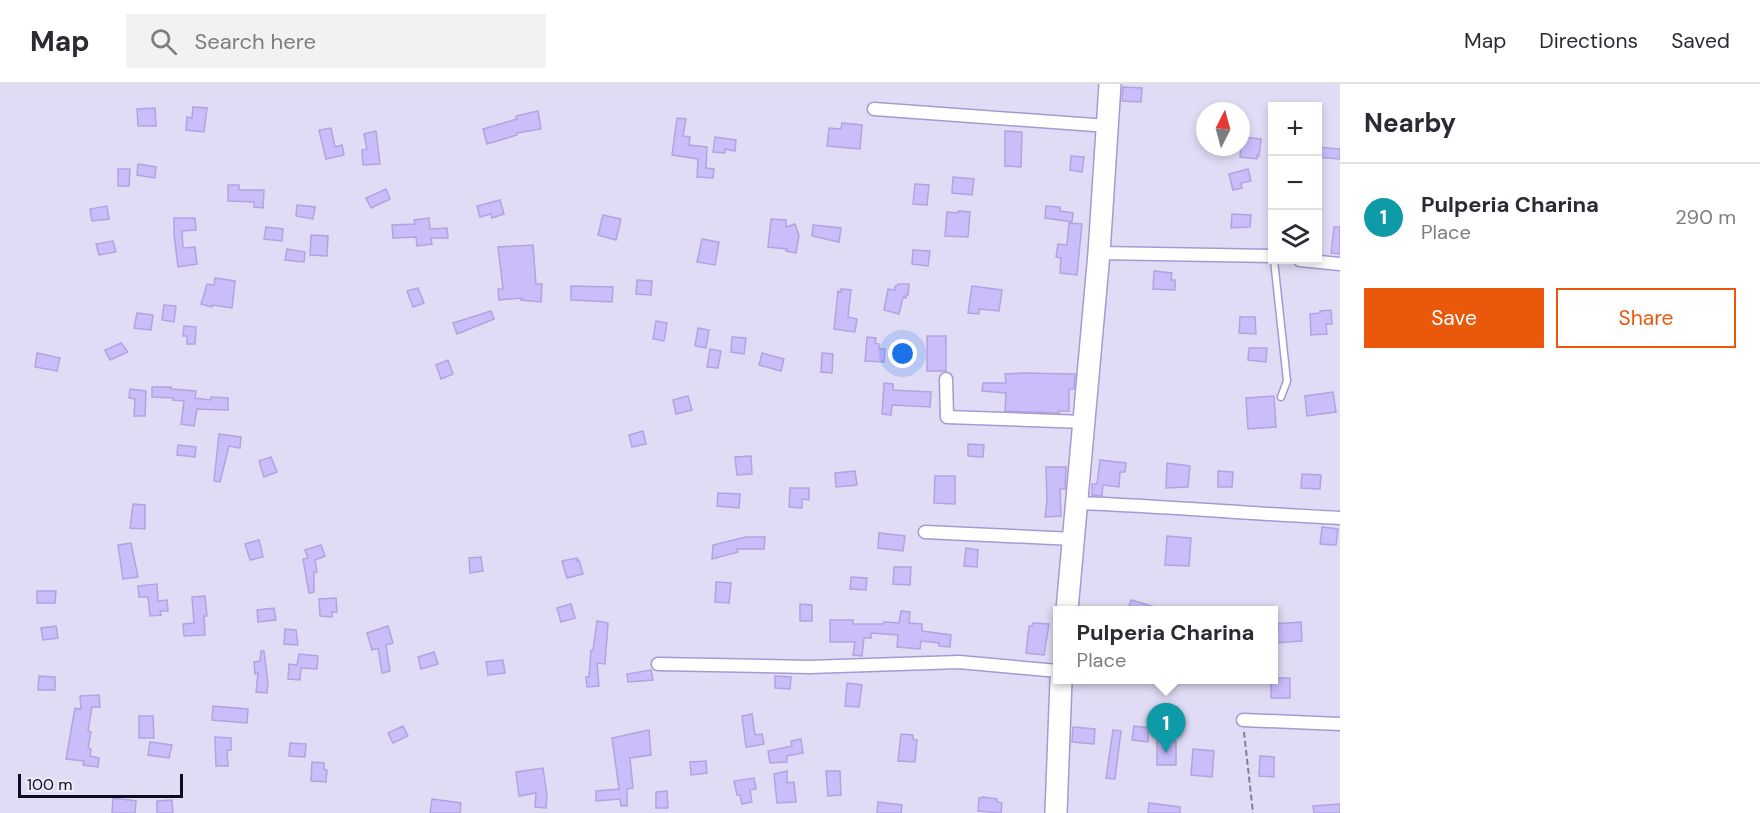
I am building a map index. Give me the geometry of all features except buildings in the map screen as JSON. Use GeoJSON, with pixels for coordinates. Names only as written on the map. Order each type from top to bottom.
{"type":"FeatureCollection","features":[{"type":"Feature","properties":{"kind":"highway"},"geometry":{"type":"LineString","coordinates":[[1067,606],[1099,253],[1110,84]]}},
{"type":"Feature","properties":{"kind":"highway"},"geometry":{"type":"LineString","coordinates":[[1056,813],[1061,684]]}},
{"type":"Feature","properties":{"kind":"street"},"geometry":{"type":"LineString","coordinates":[[874,109],[1108,126]]}},
{"type":"Feature","properties":{"kind":"street"},"geometry":{"type":"LineString","coordinates":[[1099,253],[1268,258]]}},
{"type":"Feature","properties":{"kind":"street"},"geometry":{"type":"LineString","coordinates":[[1322,262],[1340,264]]}},
{"type":"Feature","properties":{"kind":"street"},"geometry":{"type":"LineString","coordinates":[[946,379],[947,417],[1084,422]]}},
{"type":"Feature","properties":{"kind":"street"},"geometry":{"type":"LineString","coordinates":[[1078,503],[1340,518]]}},
{"type":"Feature","properties":{"kind":"street"},"geometry":{"type":"LineString","coordinates":[[925,532],[1074,540]]}},
{"type":"Feature","properties":{"kind":"street"},"geometry":{"type":"LineString","coordinates":[[658,664],[809,667],[959,662],[1053,670]]}},
{"type":"Feature","properties":{"kind":"street"},"geometry":{"type":"LineString","coordinates":[[1242,720],[1340,724]]}},
{"type":"Feature","properties":{"kind":"lane"},"geometry":{"type":"LineString","coordinates":[[1274,264],[1287,381],[1281,397]]}},
{"type":"Feature","properties":{"kind":"path"},"geometry":{"type":"LineString","coordinates":[[1242,720],[1253,813]]}},
{"type":"Feature","properties":{"kind":"place","name":"Pulperia Charina"},"geometry":{"type":"Point","coordinates":[1166,753]}}]}
